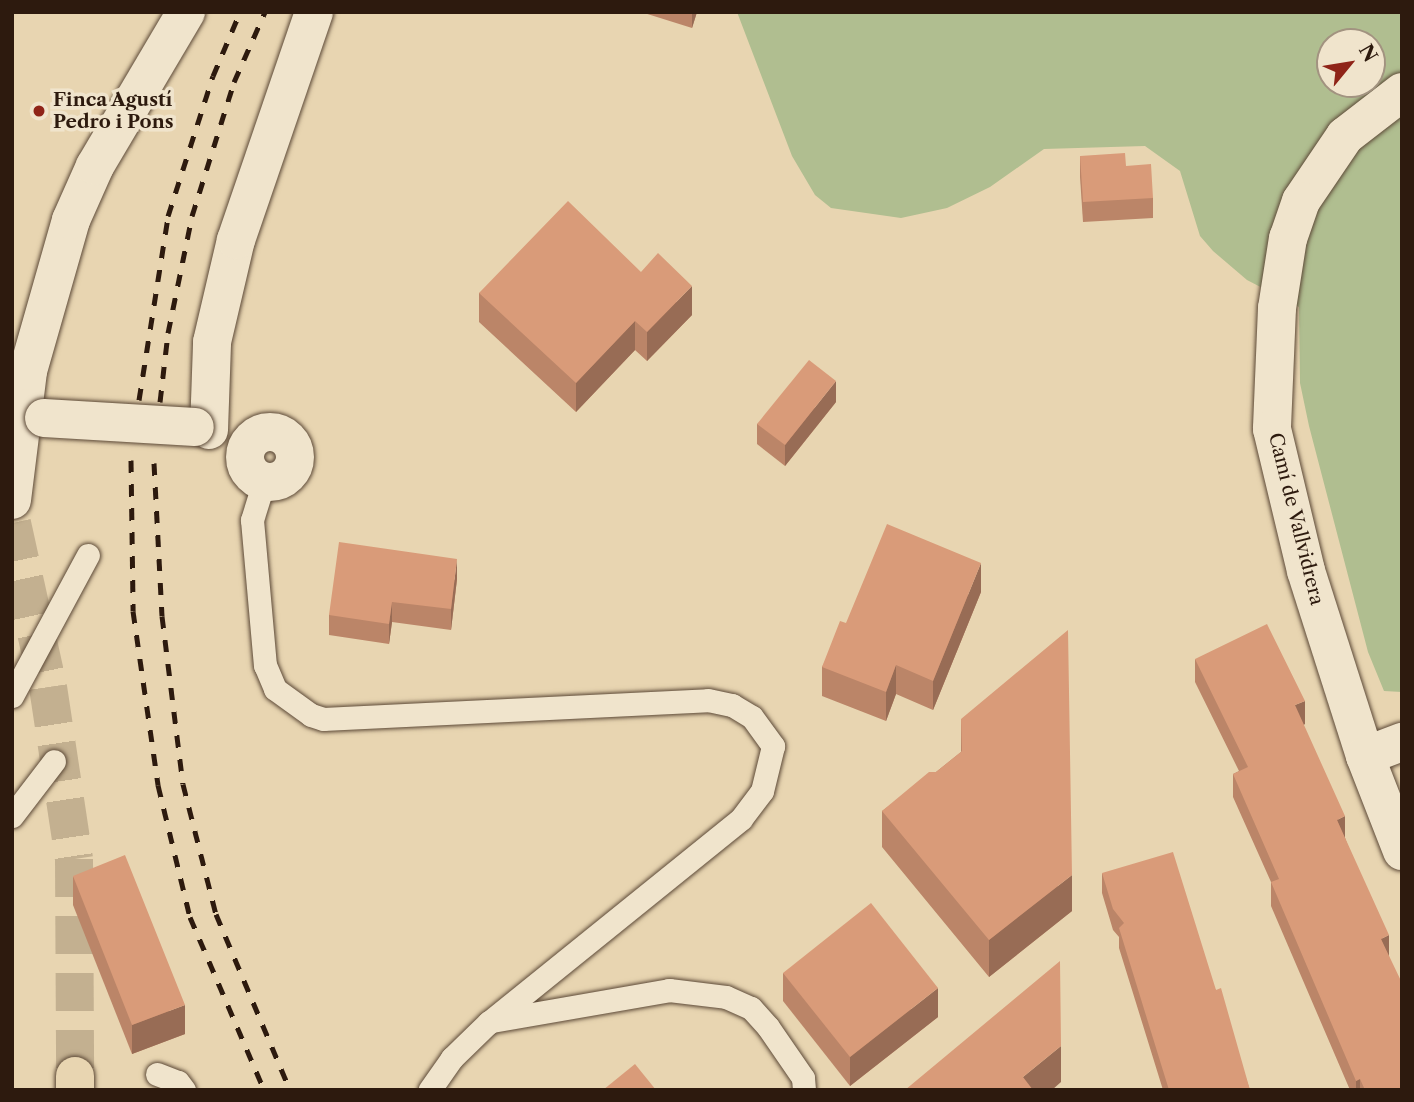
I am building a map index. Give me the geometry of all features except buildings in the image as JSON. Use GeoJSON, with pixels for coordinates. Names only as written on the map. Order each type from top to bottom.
{"type":"FeatureCollection","features":[{"type":"Feature","properties":{"kind":"street"},"geometry":{"type":"LineString","coordinates":[[12,500],[32,417],[51,276],[71,220],[95,166],[186,12]]}},
{"type":"Feature","properties":{"kind":"street"},"geometry":{"type":"LineString","coordinates":[[202,429],[212,342],[236,240],[314,12]]}},
{"type":"Feature","properties":{"kind":"street","name":"Camí de Vallvidrera"},"geometry":{"type":"LineString","coordinates":[[1402,92],[1354,128],[1320,167],[1289,238],[1277,308],[1272,429],[1306,571],[1365,756],[1402,851]]}},
{"type":"Feature","properties":{"kind":"street"},"geometry":{"type":"LineString","coordinates":[[32,417],[202,429],[246,448],[248,470],[264,481]]}},
{"type":"Feature","properties":{"kind":"street"},"geometry":{"type":"LineString","coordinates":[[1365,756],[1402,742]]}},
{"type":"Feature","properties":{"kind":"lane"},"geometry":{"type":"LineString","coordinates":[[264,481],[252,520],[265,665],[275,689],[311,715],[323,719],[708,700],[732,705],[767,732],[773,746],[762,791],[741,819],[489,1022],[452,1058],[430,1090]]}},
{"type":"Feature","properties":{"kind":"lane"},"geometry":{"type":"LineString","coordinates":[[12,696],[88,555]]}},
{"type":"Feature","properties":{"kind":"lane"},"geometry":{"type":"LineString","coordinates":[[12,816],[54,761]]}},
{"type":"Feature","properties":{"kind":"lane"},"geometry":{"type":"LineString","coordinates":[[489,1022],[669,990],[726,998],[751,1008],[768,1027],[803,1078],[804,1090]]}},
{"type":"Feature","properties":{"kind":"lane"},"geometry":{"type":"LineString","coordinates":[[157,1074],[178,1082],[184,1090]]}},
{"type":"Feature","properties":{"kind":"green space"},"geometry":{"type":"Polygon","coordinates":[[[737,12],[1402,12],[1402,692],[1384,691],[1368,652],[1300,383],[1299,307],[1247,280],[1213,251],[1200,236],[1180,171],[1145,146],[1044,149],[990,187],[947,208],[901,218],[831,208],[815,195],[792,156],[737,12]]]}},
{"type":"Feature","properties":{"kind":"tunnel"},"geometry":{"type":"LineString","coordinates":[[12,523],[48,687],[74,859],[75,1076]]}},
{"type":"Feature","properties":{"kind":"railway"},"geometry":{"type":"LineString","coordinates":[[139,400],[168,216],[213,76],[240,12]]}},
{"type":"Feature","properties":{"kind":"railway"},"geometry":{"type":"LineString","coordinates":[[160,402],[168,333],[192,216],[234,82],[265,12]]}},
{"type":"Feature","properties":{"kind":"railway"},"geometry":{"type":"LineString","coordinates":[[131,460],[133,611],[158,785],[190,917],[264,1090]]}},
{"type":"Feature","properties":{"kind":"railway"},"geometry":{"type":"LineString","coordinates":[[154,463],[162,616],[183,784],[216,914],[290,1090]]}},
{"type":"Feature","properties":{"kind":"place","name":"Finca Agustí Pedro i Pons"},"geometry":{"type":"Point","coordinates":[39,111]}}]}
